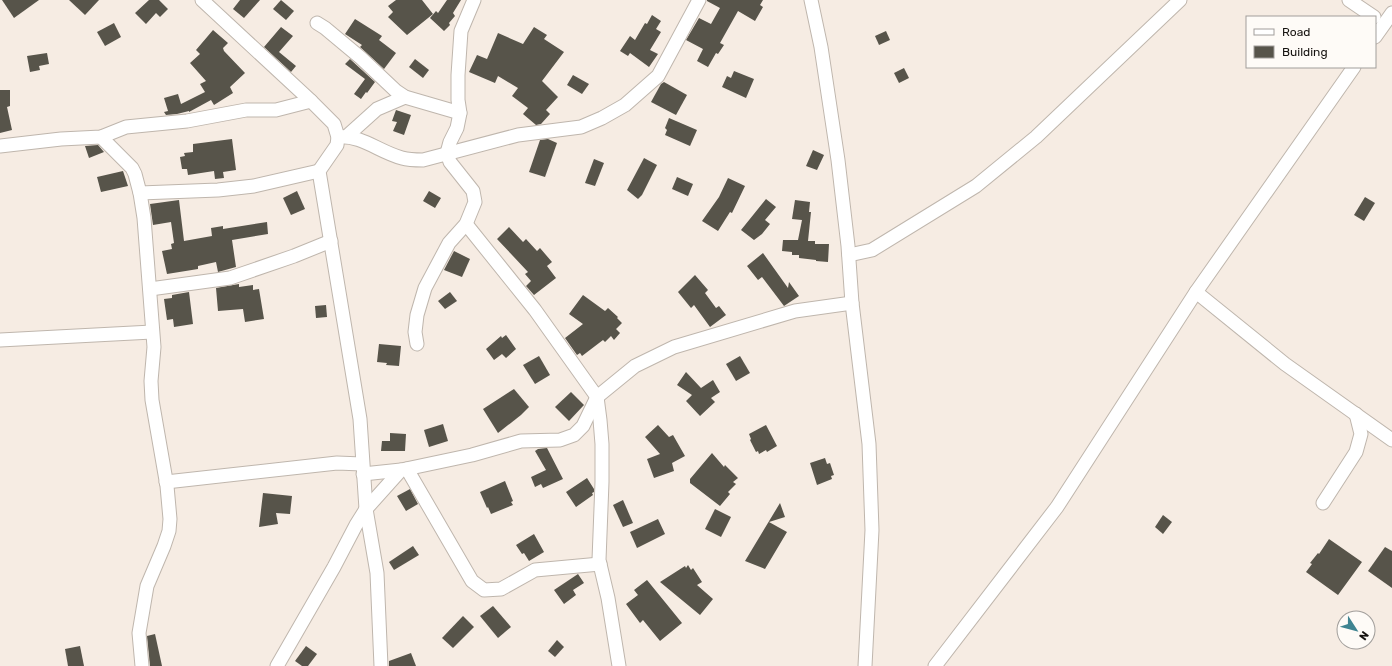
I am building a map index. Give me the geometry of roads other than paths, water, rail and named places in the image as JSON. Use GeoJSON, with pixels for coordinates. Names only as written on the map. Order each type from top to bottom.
{"type":"FeatureCollection","features":[{"type":"Feature","properties":{"kind":"street"},"geometry":{"type":"LineString","coordinates":[[202,0],[311,101],[334,124],[342,136],[364,141],[401,158],[413,160],[423,160],[447,152],[518,135],[581,127],[602,118],[625,105],[658,76],[699,0]]}},
{"type":"Feature","properties":{"kind":"street"},"geometry":{"type":"LineString","coordinates":[[417,344],[415,332],[417,315],[425,288],[449,243],[466,224],[475,202],[473,191],[450,162],[447,152],[457,128],[460,113],[458,100],[458,75],[461,31],[474,0]]}},
{"type":"Feature","properties":{"kind":"street"},"geometry":{"type":"LineString","coordinates":[[811,0],[821,47],[838,160],[849,255],[852,303],[869,444],[872,530],[865,666]]}},
{"type":"Feature","properties":{"kind":"street"},"geometry":{"type":"LineString","coordinates":[[849,255],[872,250],[976,186],[1036,136],[1180,0]]}},
{"type":"Feature","properties":{"kind":"street"},"geometry":{"type":"LineString","coordinates":[[1349,0],[1372,16]]}},
{"type":"Feature","properties":{"kind":"street"},"geometry":{"type":"LineString","coordinates":[[1376,31],[1378,20],[1392,13]]}},
{"type":"Feature","properties":{"kind":"street"},"geometry":{"type":"LineString","coordinates":[[317,23],[361,58],[396,91],[405,97],[460,113]]}},
{"type":"Feature","properties":{"kind":"street"},"geometry":{"type":"LineString","coordinates":[[935,666],[1057,507],[1196,292],[1353,68]]}},
{"type":"Feature","properties":{"kind":"street"},"geometry":{"type":"LineString","coordinates":[[140,193],[211,190],[254,186],[319,171],[342,136],[377,108],[405,97]]}},
{"type":"Feature","properties":{"kind":"street"},"geometry":{"type":"LineString","coordinates":[[0,146],[61,138],[101,137],[126,127],[187,120],[246,110],[276,110],[311,101]]}},
{"type":"Feature","properties":{"kind":"street"},"geometry":{"type":"LineString","coordinates":[[101,137],[132,168],[140,193],[144,218],[154,347],[151,381],[152,393],[166,482],[170,519],[169,531],[164,546],[147,586],[139,633],[142,666]]}},
{"type":"Feature","properties":{"kind":"street"},"geometry":{"type":"LineString","coordinates":[[319,171],[360,419],[366,509],[377,573],[381,666]]}},
{"type":"Feature","properties":{"kind":"street"},"geometry":{"type":"LineString","coordinates":[[466,224],[535,310],[597,397],[602,444],[600,564],[608,598],[619,666]]}},
{"type":"Feature","properties":{"kind":"street"},"geometry":{"type":"LineString","coordinates":[[150,289],[230,278],[294,256],[331,241]]}},
{"type":"Feature","properties":{"kind":"street"},"geometry":{"type":"LineString","coordinates":[[1196,292],[1285,364],[1392,440]]}},
{"type":"Feature","properties":{"kind":"street"},"geometry":{"type":"LineString","coordinates":[[166,482],[337,463],[363,469],[404,469],[472,455],[521,442],[560,440],[574,435],[583,426],[597,397],[635,366],[674,347],[795,311],[852,303]]}},
{"type":"Feature","properties":{"kind":"street"},"geometry":{"type":"LineString","coordinates":[[0,340],[152,332]]}},
{"type":"Feature","properties":{"kind":"street"},"geometry":{"type":"LineString","coordinates":[[1322,503],[1356,452],[1361,434],[1356,414]]}},
{"type":"Feature","properties":{"kind":"street"},"geometry":{"type":"LineString","coordinates":[[277,666],[366,509],[404,469]]}},
{"type":"Feature","properties":{"kind":"street"},"geometry":{"type":"LineString","coordinates":[[404,469],[472,581],[484,590],[501,589],[535,570],[600,564]]}}]}
